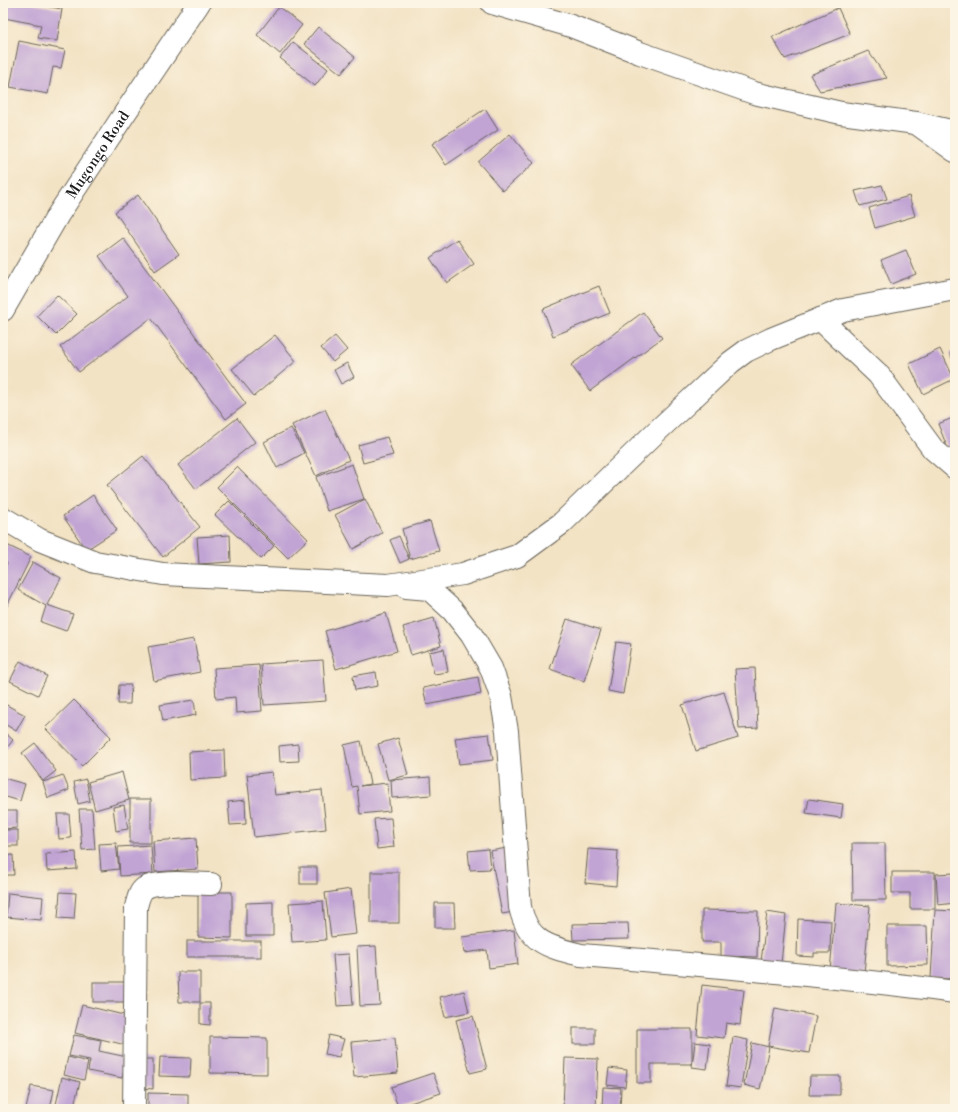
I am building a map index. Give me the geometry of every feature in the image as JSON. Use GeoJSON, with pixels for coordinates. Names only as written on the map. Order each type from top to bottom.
{"type":"FeatureCollection","features":[{"type":"Feature","properties":{"kind":"street","name":"Mugongo Road"},"geometry":{"type":"LineString","coordinates":[[3,310],[58,216],[129,106],[199,3]]}},
{"type":"Feature","properties":{"kind":"street"},"geometry":{"type":"LineString","coordinates":[[492,3],[571,26],[640,53],[754,93],[841,113],[916,123],[955,132]]}},
{"type":"Feature","properties":{"kind":"street"},"geometry":{"type":"LineString","coordinates":[[916,123],[955,151]]}},
{"type":"Feature","properties":{"kind":"street"},"geometry":{"type":"LineString","coordinates":[[388,585],[463,574],[517,556],[562,523],[655,433],[731,362],[746,351],[770,339],[843,310],[955,289]]}},
{"type":"Feature","properties":{"kind":"street"},"geometry":{"type":"LineString","coordinates":[[820,319],[878,374],[933,449],[955,468]]}},
{"type":"Feature","properties":{"kind":"street"},"geometry":{"type":"LineString","coordinates":[[3,518],[40,540],[95,562],[163,574],[388,585],[429,589],[453,610],[471,634],[491,668],[501,696],[507,730],[520,907],[523,921],[530,932],[542,943],[581,955],[900,984],[955,992]]}},
{"type":"Feature","properties":{"kind":"street"},"geometry":{"type":"LineString","coordinates":[[134,1109],[136,907],[139,896],[145,888],[155,885],[169,883],[211,884]]}},
{"type":"Feature","properties":{"kind":"building"},"geometry":{"type":"Polygon","coordinates":[[[6,3],[28,3],[62,9],[57,41],[38,38],[41,25],[4,18],[6,3]]]}},
{"type":"Feature","properties":{"kind":"building"},"geometry":{"type":"Polygon","coordinates":[[[279,7],[302,25],[280,54],[257,35],[279,7]]]}},
{"type":"Feature","properties":{"kind":"building"},"geometry":{"type":"Polygon","coordinates":[[[838,8],[850,34],[785,59],[772,37],[838,8]]]}},
{"type":"Feature","properties":{"kind":"building"},"geometry":{"type":"Polygon","coordinates":[[[318,27],[355,57],[341,74],[304,44],[318,27]]]}},
{"type":"Feature","properties":{"kind":"building"},"geometry":{"type":"Polygon","coordinates":[[[19,41],[65,50],[61,68],[53,67],[48,94],[10,87],[19,41]]]}},
{"type":"Feature","properties":{"kind":"building"},"geometry":{"type":"Polygon","coordinates":[[[293,42],[328,69],[315,86],[280,58],[293,42]]]}},
{"type":"Feature","properties":{"kind":"building"},"geometry":{"type":"Polygon","coordinates":[[[868,51],[887,78],[820,91],[810,75],[868,51]]]}},
{"type":"Feature","properties":{"kind":"building"},"geometry":{"type":"Polygon","coordinates":[[[485,109],[498,130],[446,165],[432,144],[485,109]]]}},
{"type":"Feature","properties":{"kind":"building"},"geometry":{"type":"Polygon","coordinates":[[[510,134],[534,163],[503,191],[478,162],[510,134]]]}},
{"type":"Feature","properties":{"kind":"building"},"geometry":{"type":"Polygon","coordinates":[[[882,185],[887,199],[860,206],[855,191],[882,185]]]}},
{"type":"Feature","properties":{"kind":"building"},"geometry":{"type":"Polygon","coordinates":[[[138,195],[179,254],[155,271],[115,212],[138,195]]]}},
{"type":"Feature","properties":{"kind":"building"},"geometry":{"type":"Polygon","coordinates":[[[909,196],[915,216],[875,228],[869,208],[909,196]]]}},
{"type":"Feature","properties":{"kind":"building"},"geometry":{"type":"Polygon","coordinates":[[[123,238],[246,404],[226,419],[151,318],[79,372],[60,347],[128,296],[99,256],[123,238]]]}},
{"type":"Feature","properties":{"kind":"building"},"geometry":{"type":"Polygon","coordinates":[[[457,239],[474,264],[447,283],[430,258],[457,239]]]}},
{"type":"Feature","properties":{"kind":"building"},"geometry":{"type":"Polygon","coordinates":[[[906,250],[916,274],[891,284],[881,260],[906,250]]]}},
{"type":"Feature","properties":{"kind":"building"},"geometry":{"type":"Polygon","coordinates":[[[599,286],[610,313],[553,336],[543,309],[599,286]]]}},
{"type":"Feature","properties":{"kind":"building"},"geometry":{"type":"Polygon","coordinates":[[[57,295],[77,314],[56,335],[37,316],[57,295]]]}},
{"type":"Feature","properties":{"kind":"building"},"geometry":{"type":"Polygon","coordinates":[[[643,312],[662,338],[590,391],[571,365],[643,312]]]}},
{"type":"Feature","properties":{"kind":"building"},"geometry":{"type":"Polygon","coordinates":[[[275,335],[296,361],[254,396],[232,369],[275,335]]]}},
{"type":"Feature","properties":{"kind":"building"},"geometry":{"type":"Polygon","coordinates":[[[335,336],[347,350],[333,362],[321,348],[335,336]]]}},
{"type":"Feature","properties":{"kind":"building"},"geometry":{"type":"Polygon","coordinates":[[[940,349],[954,379],[923,394],[909,364],[940,349]]]}},
{"type":"Feature","properties":{"kind":"building"},"geometry":{"type":"Polygon","coordinates":[[[955,351],[955,366],[950,353],[955,351]]]}},
{"type":"Feature","properties":{"kind":"building"},"geometry":{"type":"Polygon","coordinates":[[[347,363],[354,377],[341,384],[334,370],[347,363]]]}},
{"type":"Feature","properties":{"kind":"building"},"geometry":{"type":"Polygon","coordinates":[[[325,409],[349,460],[316,476],[292,425],[325,409]]]}},
{"type":"Feature","properties":{"kind":"building"},"geometry":{"type":"Polygon","coordinates":[[[955,417],[955,452],[950,454],[938,424],[955,417]]]}},
{"type":"Feature","properties":{"kind":"building"},"geometry":{"type":"Polygon","coordinates":[[[237,418],[255,442],[196,489],[178,465],[237,418]]]}},
{"type":"Feature","properties":{"kind":"building"},"geometry":{"type":"Polygon","coordinates":[[[291,428],[304,453],[277,468],[264,442],[291,428]]]}},
{"type":"Feature","properties":{"kind":"building"},"geometry":{"type":"Polygon","coordinates":[[[387,437],[393,455],[363,463],[358,445],[387,437]]]}},
{"type":"Feature","properties":{"kind":"building"},"geometry":{"type":"Polygon","coordinates":[[[143,456],[200,527],[163,557],[107,485],[143,456]]]}},
{"type":"Feature","properties":{"kind":"building"},"geometry":{"type":"Polygon","coordinates":[[[352,464],[364,499],[327,511],[316,477],[352,464]]]}},
{"type":"Feature","properties":{"kind":"building"},"geometry":{"type":"Polygon","coordinates":[[[237,467],[308,539],[288,558],[217,487],[237,467]]]}},
{"type":"Feature","properties":{"kind":"building"},"geometry":{"type":"Polygon","coordinates":[[[93,495],[117,530],[86,550],[63,516],[93,495]]]}},
{"type":"Feature","properties":{"kind":"building"},"geometry":{"type":"Polygon","coordinates":[[[365,499],[382,533],[353,549],[335,515],[365,499]]]}},
{"type":"Feature","properties":{"kind":"building"},"geometry":{"type":"Polygon","coordinates":[[[229,501],[274,546],[261,559],[215,515],[229,501]]]}},
{"type":"Feature","properties":{"kind":"building"},"geometry":{"type":"Polygon","coordinates":[[[430,521],[439,551],[410,559],[402,529],[430,521]]]}},
{"type":"Feature","properties":{"kind":"building"},"geometry":{"type":"Polygon","coordinates":[[[230,535],[231,562],[199,564],[197,537],[230,535]]]}},
{"type":"Feature","properties":{"kind":"building"},"geometry":{"type":"Polygon","coordinates":[[[399,536],[409,559],[400,563],[390,540],[399,536]]]}},
{"type":"Feature","properties":{"kind":"building"},"geometry":{"type":"Polygon","coordinates":[[[3,543],[31,557],[3,614],[3,571],[7,563],[3,561],[3,543]]]}},
{"type":"Feature","properties":{"kind":"building"},"geometry":{"type":"Polygon","coordinates":[[[33,562],[61,578],[47,605],[73,614],[66,631],[41,622],[46,606],[18,590],[33,562]]]}},
{"type":"Feature","properties":{"kind":"building"},"geometry":{"type":"Polygon","coordinates":[[[386,613],[397,651],[336,669],[325,631],[386,613]]]}},
{"type":"Feature","properties":{"kind":"building"},"geometry":{"type":"Polygon","coordinates":[[[434,618],[441,646],[411,655],[403,627],[434,618]]]}},
{"type":"Feature","properties":{"kind":"building"},"geometry":{"type":"Polygon","coordinates":[[[567,619],[601,630],[584,681],[550,669],[567,619]]]}},
{"type":"Feature","properties":{"kind":"building"},"geometry":{"type":"Polygon","coordinates":[[[194,639],[200,672],[154,681],[148,647],[194,639]]]}},
{"type":"Feature","properties":{"kind":"building"},"geometry":{"type":"Polygon","coordinates":[[[616,642],[631,644],[623,694],[608,691],[616,642]]]}},
{"type":"Feature","properties":{"kind":"building"},"geometry":{"type":"Polygon","coordinates":[[[444,649],[448,672],[434,674],[429,652],[444,649]]]}},
{"type":"Feature","properties":{"kind":"building"},"geometry":{"type":"Polygon","coordinates":[[[323,660],[326,701],[264,705],[261,664],[323,660]]]}},
{"type":"Feature","properties":{"kind":"building"},"geometry":{"type":"Polygon","coordinates":[[[20,661],[47,676],[38,695],[10,681],[20,661]]]}},
{"type":"Feature","properties":{"kind":"building"},"geometry":{"type":"Polygon","coordinates":[[[259,665],[262,711],[236,713],[235,697],[216,699],[214,668],[259,665]]]}},
{"type":"Feature","properties":{"kind":"building"},"geometry":{"type":"Polygon","coordinates":[[[755,668],[758,728],[739,729],[735,669],[755,668]]]}},
{"type":"Feature","properties":{"kind":"building"},"geometry":{"type":"Polygon","coordinates":[[[376,672],[378,686],[355,690],[353,676],[376,672]]]}},
{"type":"Feature","properties":{"kind":"building"},"geometry":{"type":"Polygon","coordinates":[[[478,677],[481,694],[427,705],[423,688],[478,677]]]}},
{"type":"Feature","properties":{"kind":"building"},"geometry":{"type":"Polygon","coordinates":[[[119,685],[131,685],[130,704],[118,704],[119,685]]]}},
{"type":"Feature","properties":{"kind":"building"},"geometry":{"type":"Polygon","coordinates":[[[724,692],[738,738],[696,751],[682,705],[724,692]]]}},
{"type":"Feature","properties":{"kind":"building"},"geometry":{"type":"Polygon","coordinates":[[[74,700],[111,737],[82,766],[45,728],[74,700]]]}},
{"type":"Feature","properties":{"kind":"building"},"geometry":{"type":"Polygon","coordinates":[[[194,700],[196,715],[163,721],[160,705],[194,700]]]}},
{"type":"Feature","properties":{"kind":"building"},"geometry":{"type":"Polygon","coordinates":[[[3,703],[25,715],[16,731],[3,723],[3,703]]]}},
{"type":"Feature","properties":{"kind":"building"},"geometry":{"type":"Polygon","coordinates":[[[3,731],[13,740],[3,753],[3,731]]]}},
{"type":"Feature","properties":{"kind":"building"},"geometry":{"type":"Polygon","coordinates":[[[489,734],[493,760],[459,764],[455,738],[489,734]]]}},
{"type":"Feature","properties":{"kind":"building"},"geometry":{"type":"Polygon","coordinates":[[[398,738],[408,775],[388,780],[378,744],[398,738]]]}},
{"type":"Feature","properties":{"kind":"building"},"geometry":{"type":"Polygon","coordinates":[[[361,741],[370,784],[360,786],[387,783],[390,811],[360,814],[357,786],[352,787],[344,745],[361,741]]]}},
{"type":"Feature","properties":{"kind":"building"},"geometry":{"type":"Polygon","coordinates":[[[35,743],[56,771],[43,781],[22,753],[35,743]]]}},
{"type":"Feature","properties":{"kind":"building"},"geometry":{"type":"Polygon","coordinates":[[[298,744],[299,761],[280,762],[279,746],[298,744]]]}},
{"type":"Feature","properties":{"kind":"building"},"geometry":{"type":"Polygon","coordinates":[[[224,750],[225,778],[190,780],[189,752],[224,750]]]}},
{"type":"Feature","properties":{"kind":"building"},"geometry":{"type":"Polygon","coordinates":[[[122,772],[129,800],[95,810],[88,782],[122,772]]]}},
{"type":"Feature","properties":{"kind":"building"},"geometry":{"type":"Polygon","coordinates":[[[272,772],[275,795],[322,790],[326,829],[254,837],[247,775],[272,772]]]}},
{"type":"Feature","properties":{"kind":"building"},"geometry":{"type":"Polygon","coordinates":[[[63,775],[69,790],[48,798],[43,782],[63,775]]]}},
{"type":"Feature","properties":{"kind":"building"},"geometry":{"type":"Polygon","coordinates":[[[430,777],[431,795],[392,798],[391,780],[430,777]]]}},
{"type":"Feature","properties":{"kind":"building"},"geometry":{"type":"Polygon","coordinates":[[[3,778],[25,784],[20,801],[3,796],[3,778]]]}},
{"type":"Feature","properties":{"kind":"building"},"geometry":{"type":"Polygon","coordinates":[[[86,779],[90,801],[78,804],[74,782],[86,779]]]}},
{"type":"Feature","properties":{"kind":"building"},"geometry":{"type":"Polygon","coordinates":[[[130,799],[151,799],[151,843],[130,843],[130,799]]]}},
{"type":"Feature","properties":{"kind":"building"},"geometry":{"type":"Polygon","coordinates":[[[809,799],[843,804],[841,818],[806,813],[809,799]]]}},
{"type":"Feature","properties":{"kind":"building"},"geometry":{"type":"Polygon","coordinates":[[[245,800],[246,824],[230,825],[228,802],[245,800]]]}},
{"type":"Feature","properties":{"kind":"building"},"geometry":{"type":"Polygon","coordinates":[[[124,805],[128,829],[116,831],[113,807],[124,805]]]}},
{"type":"Feature","properties":{"kind":"building"},"geometry":{"type":"Polygon","coordinates":[[[79,809],[92,809],[95,849],[82,850],[79,809]]]}},
{"type":"Feature","properties":{"kind":"building"},"geometry":{"type":"Polygon","coordinates":[[[3,811],[17,811],[17,828],[3,829],[3,811]]]}},
{"type":"Feature","properties":{"kind":"building"},"geometry":{"type":"Polygon","coordinates":[[[57,814],[69,814],[71,838],[59,839],[57,814]]]}},
{"type":"Feature","properties":{"kind":"building"},"geometry":{"type":"Polygon","coordinates":[[[391,818],[394,847],[377,849],[374,819],[391,818]]]}},
{"type":"Feature","properties":{"kind":"building"},"geometry":{"type":"Polygon","coordinates":[[[3,830],[18,830],[18,846],[3,846],[3,830]]]}},
{"type":"Feature","properties":{"kind":"building"},"geometry":{"type":"Polygon","coordinates":[[[196,838],[198,869],[155,872],[153,841],[196,838]]]}},
{"type":"Feature","properties":{"kind":"building"},"geometry":{"type":"Polygon","coordinates":[[[116,843],[119,869],[101,871],[99,844],[116,843]]]}},
{"type":"Feature","properties":{"kind":"building"},"geometry":{"type":"Polygon","coordinates":[[[852,843],[885,843],[886,900],[853,900],[852,843]]]}},
{"type":"Feature","properties":{"kind":"building"},"geometry":{"type":"Polygon","coordinates":[[[151,845],[153,874],[120,876],[118,847],[151,845]]]}},
{"type":"Feature","properties":{"kind":"building"},"geometry":{"type":"Polygon","coordinates":[[[507,848],[519,911],[502,914],[490,851],[507,848]]]}},
{"type":"Feature","properties":{"kind":"building"},"geometry":{"type":"Polygon","coordinates":[[[488,849],[490,869],[470,870],[468,851],[488,849]]]}},
{"type":"Feature","properties":{"kind":"building"},"geometry":{"type":"Polygon","coordinates":[[[588,849],[618,851],[616,886],[585,883],[588,849]]]}},
{"type":"Feature","properties":{"kind":"building"},"geometry":{"type":"Polygon","coordinates":[[[76,852],[77,869],[47,871],[46,854],[76,852]]]}},
{"type":"Feature","properties":{"kind":"building"},"geometry":{"type":"Polygon","coordinates":[[[13,855],[14,875],[3,875],[3,856],[13,855]]]}},
{"type":"Feature","properties":{"kind":"building"},"geometry":{"type":"Polygon","coordinates":[[[300,867],[317,867],[317,884],[300,884],[300,867]]]}},
{"type":"Feature","properties":{"kind":"building"},"geometry":{"type":"Polygon","coordinates":[[[371,872],[399,872],[399,923],[371,923],[371,872]]]}},
{"type":"Feature","properties":{"kind":"building"},"geometry":{"type":"Polygon","coordinates":[[[892,872],[935,872],[935,909],[910,909],[910,893],[892,893],[892,872]]]}},
{"type":"Feature","properties":{"kind":"building"},"geometry":{"type":"Polygon","coordinates":[[[955,873],[955,903],[938,905],[936,874],[955,873]]]}},
{"type":"Feature","properties":{"kind":"building"},"geometry":{"type":"Polygon","coordinates":[[[351,889],[356,934],[331,937],[325,893],[351,889]]]}},
{"type":"Feature","properties":{"kind":"building"},"geometry":{"type":"Polygon","coordinates":[[[60,892],[76,893],[74,919],[58,918],[60,892]]]}},
{"type":"Feature","properties":{"kind":"building"},"geometry":{"type":"Polygon","coordinates":[[[198,892],[232,892],[232,938],[198,937],[198,892]]]}},
{"type":"Feature","properties":{"kind":"building"},"geometry":{"type":"Polygon","coordinates":[[[8,893],[43,897],[41,920],[6,917],[8,893]]]}},
{"type":"Feature","properties":{"kind":"building"},"geometry":{"type":"Polygon","coordinates":[[[323,901],[326,940],[292,942],[289,903],[323,901]]]}},
{"type":"Feature","properties":{"kind":"building"},"geometry":{"type":"Polygon","coordinates":[[[273,902],[273,936],[246,936],[246,903],[273,902]]]}},
{"type":"Feature","properties":{"kind":"building"},"geometry":{"type":"Polygon","coordinates":[[[435,903],[454,903],[455,928],[435,928],[435,903]]]}},
{"type":"Feature","properties":{"kind":"building"},"geometry":{"type":"Polygon","coordinates":[[[836,903],[870,906],[864,974],[830,971],[836,903]]]}},
{"type":"Feature","properties":{"kind":"building"},"geometry":{"type":"Polygon","coordinates":[[[702,910],[758,911],[757,957],[721,956],[721,942],[702,942],[702,910]]]}},
{"type":"Feature","properties":{"kind":"building"},"geometry":{"type":"Polygon","coordinates":[[[935,910],[955,911],[953,979],[931,978],[935,910]]]}},
{"type":"Feature","properties":{"kind":"building"},"geometry":{"type":"Polygon","coordinates":[[[767,912],[786,915],[781,964],[761,962],[767,912]]]}},
{"type":"Feature","properties":{"kind":"building"},"geometry":{"type":"Polygon","coordinates":[[[798,919],[831,921],[830,953],[814,953],[814,957],[797,956],[798,919]]]}},
{"type":"Feature","properties":{"kind":"building"},"geometry":{"type":"Polygon","coordinates":[[[628,923],[629,939],[573,940],[572,924],[628,923]]]}},
{"type":"Feature","properties":{"kind":"building"},"geometry":{"type":"Polygon","coordinates":[[[887,926],[927,926],[928,965],[887,966],[887,926]]]}},
{"type":"Feature","properties":{"kind":"building"},"geometry":{"type":"Polygon","coordinates":[[[514,930],[518,964],[489,968],[487,950],[464,953],[462,937],[514,930]]]}},
{"type":"Feature","properties":{"kind":"building"},"geometry":{"type":"Polygon","coordinates":[[[187,941],[261,941],[261,957],[187,957],[187,941]]]}},
{"type":"Feature","properties":{"kind":"building"},"geometry":{"type":"Polygon","coordinates":[[[376,946],[380,1005],[360,1006],[357,947],[376,946]]]}},
{"type":"Feature","properties":{"kind":"building"},"geometry":{"type":"Polygon","coordinates":[[[349,954],[353,1005],[337,1006],[333,955],[349,954]]]}},
{"type":"Feature","properties":{"kind":"building"},"geometry":{"type":"Polygon","coordinates":[[[178,972],[200,972],[200,1002],[179,1002],[178,972]]]}},
{"type":"Feature","properties":{"kind":"building"},"geometry":{"type":"Polygon","coordinates":[[[93,982],[127,982],[127,1002],[93,1002],[93,982]]]}},
{"type":"Feature","properties":{"kind":"building"},"geometry":{"type":"Polygon","coordinates":[[[702,985],[744,990],[740,1025],[726,1023],[724,1038],[697,1035],[702,985]]]}},
{"type":"Feature","properties":{"kind":"building"},"geometry":{"type":"Polygon","coordinates":[[[464,991],[469,1012],[445,1017],[440,997],[464,991]]]}},
{"type":"Feature","properties":{"kind":"building"},"geometry":{"type":"Polygon","coordinates":[[[200,1003],[210,1003],[210,1025],[200,1024],[200,1003]]]}},
{"type":"Feature","properties":{"kind":"building"},"geometry":{"type":"Polygon","coordinates":[[[82,1005],[132,1017],[126,1045],[75,1033],[82,1005]]]}},
{"type":"Feature","properties":{"kind":"building"},"geometry":{"type":"Polygon","coordinates":[[[775,1008],[816,1016],[809,1053],[768,1046],[775,1008]]]}},
{"type":"Feature","properties":{"kind":"building"},"geometry":{"type":"Polygon","coordinates":[[[473,1016],[487,1069],[470,1073],[456,1020],[473,1016]]]}},
{"type":"Feature","properties":{"kind":"building"},"geometry":{"type":"Polygon","coordinates":[[[573,1028],[595,1028],[595,1044],[573,1044],[573,1028]]]}},
{"type":"Feature","properties":{"kind":"building"},"geometry":{"type":"Polygon","coordinates":[[[637,1029],[692,1029],[692,1064],[651,1064],[651,1083],[637,1083],[637,1029]]]}},
{"type":"Feature","properties":{"kind":"building"},"geometry":{"type":"Polygon","coordinates":[[[74,1035],[101,1040],[99,1051],[127,1057],[122,1078],[88,1071],[90,1060],[69,1056],[74,1035]]]}},
{"type":"Feature","properties":{"kind":"building"},"geometry":{"type":"Polygon","coordinates":[[[329,1035],[344,1039],[339,1057],[325,1054],[329,1035]]]}},
{"type":"Feature","properties":{"kind":"building"},"geometry":{"type":"Polygon","coordinates":[[[210,1037],[267,1038],[267,1074],[210,1073],[210,1037]]]}},
{"type":"Feature","properties":{"kind":"building"},"geometry":{"type":"Polygon","coordinates":[[[733,1037],[748,1040],[741,1088],[726,1086],[733,1037]]]}},
{"type":"Feature","properties":{"kind":"building"},"geometry":{"type":"Polygon","coordinates":[[[395,1038],[398,1073],[354,1077],[351,1042],[395,1038]]]}},
{"type":"Feature","properties":{"kind":"building"},"geometry":{"type":"Polygon","coordinates":[[[695,1042],[710,1044],[707,1069],[692,1067],[695,1042]]]}},
{"type":"Feature","properties":{"kind":"building"},"geometry":{"type":"Polygon","coordinates":[[[752,1043],[769,1047],[760,1089],[744,1085],[752,1043]]]}},
{"type":"Feature","properties":{"kind":"building"},"geometry":{"type":"Polygon","coordinates":[[[68,1057],[88,1062],[84,1080],[64,1075],[68,1057]]]}},
{"type":"Feature","properties":{"kind":"building"},"geometry":{"type":"Polygon","coordinates":[[[160,1057],[191,1058],[190,1077],[159,1076],[160,1057]]]}},
{"type":"Feature","properties":{"kind":"building"},"geometry":{"type":"Polygon","coordinates":[[[565,1058],[598,1059],[596,1109],[563,1109],[565,1058]]]}},
{"type":"Feature","properties":{"kind":"building"},"geometry":{"type":"Polygon","coordinates":[[[141,1059],[153,1059],[153,1089],[141,1088],[141,1059]]]}},
{"type":"Feature","properties":{"kind":"building"},"geometry":{"type":"Polygon","coordinates":[[[609,1068],[627,1070],[625,1087],[607,1085],[609,1068]]]}},
{"type":"Feature","properties":{"kind":"building"},"geometry":{"type":"Polygon","coordinates":[[[433,1073],[441,1093],[398,1107],[391,1087],[433,1073]]]}},
{"type":"Feature","properties":{"kind":"building"},"geometry":{"type":"Polygon","coordinates":[[[810,1076],[840,1076],[840,1095],[809,1095],[810,1076]]]}},
{"type":"Feature","properties":{"kind":"building"},"geometry":{"type":"Polygon","coordinates":[[[62,1077],[80,1082],[73,1109],[55,1109],[62,1077]]]}},
{"type":"Feature","properties":{"kind":"building"},"geometry":{"type":"Polygon","coordinates":[[[31,1086],[54,1090],[50,1109],[26,1109],[31,1086]]]}},
{"type":"Feature","properties":{"kind":"building"},"geometry":{"type":"Polygon","coordinates":[[[603,1087],[621,1088],[620,1109],[602,1109],[603,1087]]]}},
{"type":"Feature","properties":{"kind":"building"},"geometry":{"type":"Polygon","coordinates":[[[148,1093],[188,1094],[188,1109],[148,1109],[148,1093]]]}}]}
